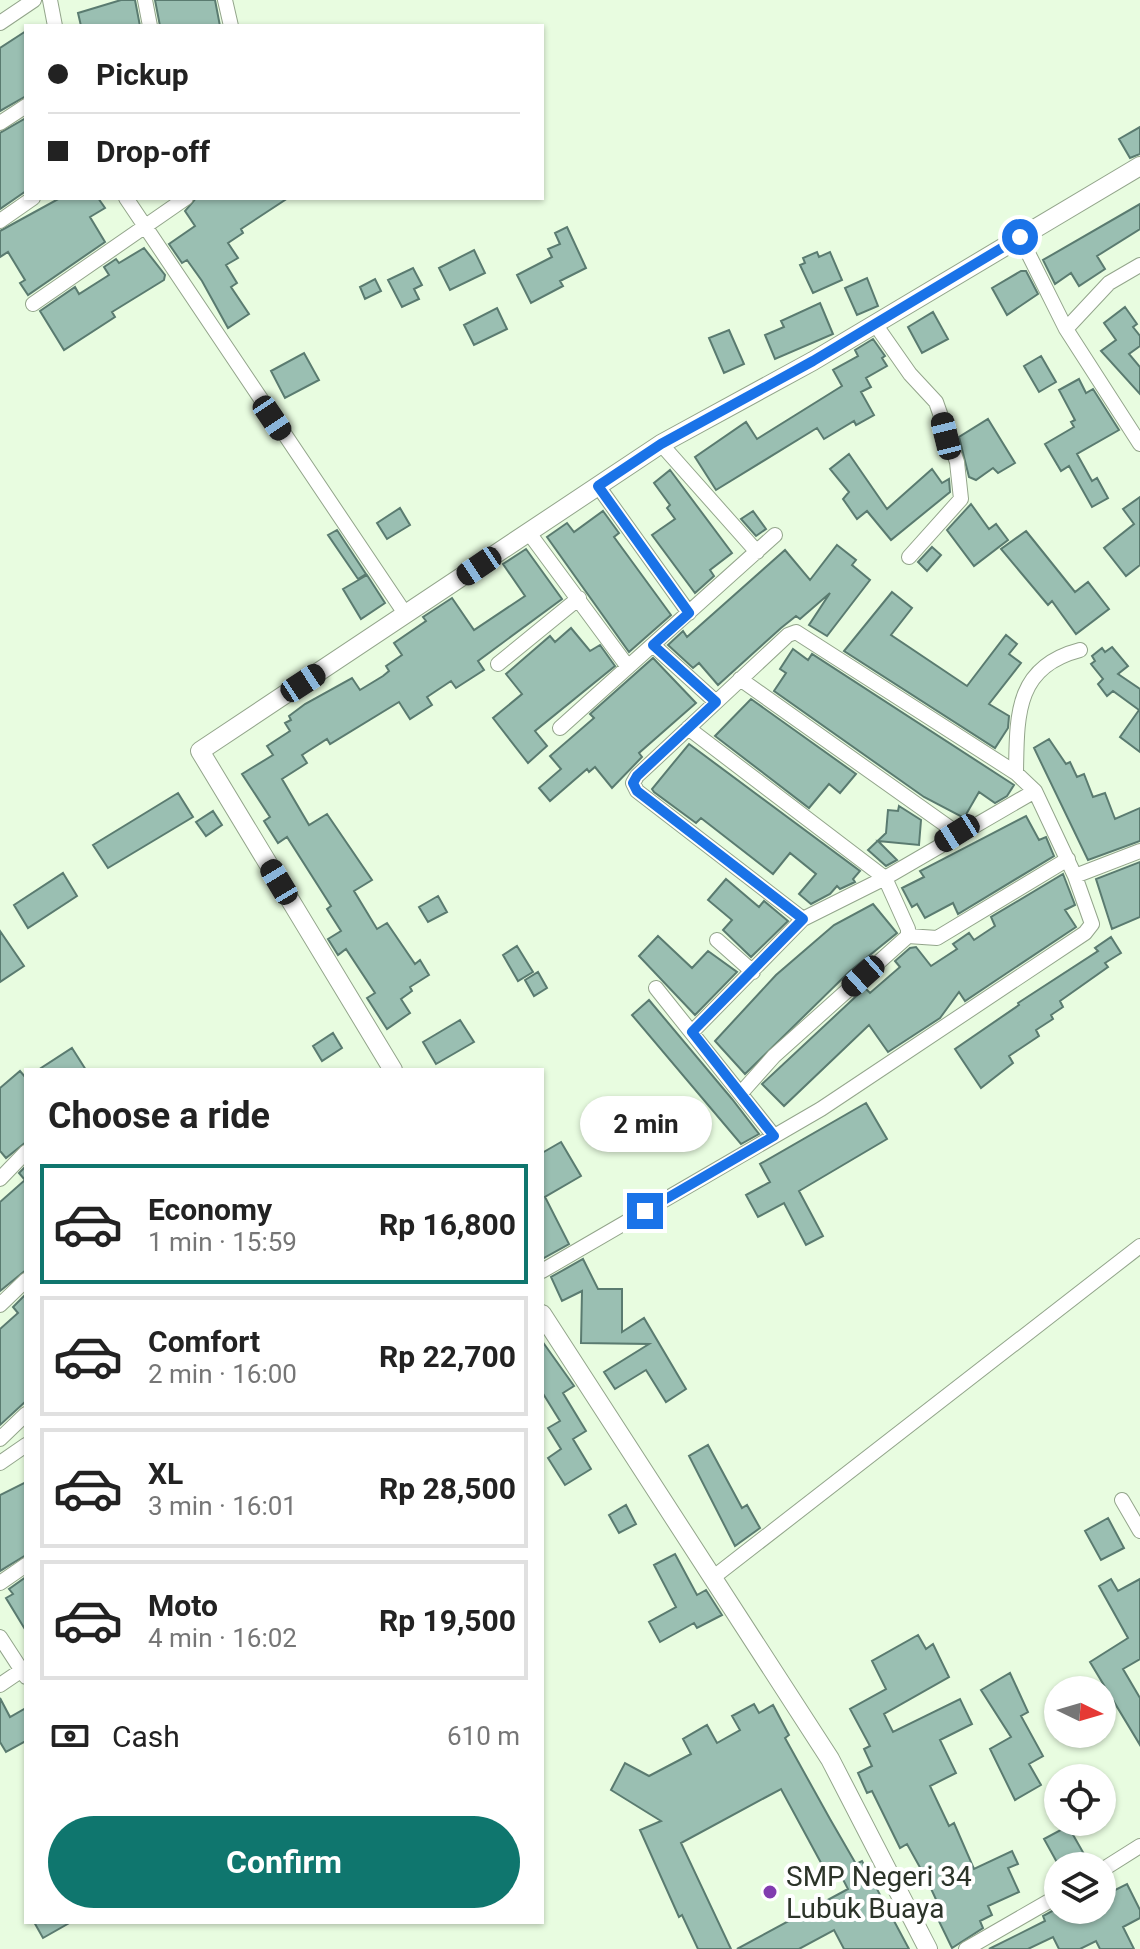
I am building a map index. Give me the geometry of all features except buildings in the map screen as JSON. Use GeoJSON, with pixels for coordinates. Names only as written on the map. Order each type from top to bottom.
{"type":"FeatureCollection","features":[{"type":"Feature","properties":{"kind":"street"},"geometry":{"type":"LineString","coordinates":[[0,23],[34,0]]}},
{"type":"Feature","properties":{"kind":"street"},"geometry":{"type":"LineString","coordinates":[[50,0],[55,24]]}},
{"type":"Feature","properties":{"kind":"street"},"geometry":{"type":"LineString","coordinates":[[145,0],[150,24]]}},
{"type":"Feature","properties":{"kind":"street"},"geometry":{"type":"LineString","coordinates":[[225,0],[231,24]]}},
{"type":"Feature","properties":{"kind":"street"},"geometry":{"type":"LineString","coordinates":[[0,123],[24,107]]}},
{"type":"Feature","properties":{"kind":"street"},"geometry":{"type":"LineString","coordinates":[[392,1068],[200,751],[661,444],[875,324],[1140,166]]}},
{"type":"Feature","properties":{"kind":"street"},"geometry":{"type":"LineString","coordinates":[[0,221],[30,200]]}},
{"type":"Feature","properties":{"kind":"street"},"geometry":{"type":"LineString","coordinates":[[127,200],[406,615]]}},
{"type":"Feature","properties":{"kind":"street"},"geometry":{"type":"LineString","coordinates":[[33,304],[183,200]]}},
{"type":"Feature","properties":{"kind":"street"},"geometry":{"type":"LineString","coordinates":[[1020,237],[1066,329],[1140,444]]}},
{"type":"Feature","properties":{"kind":"street"},"geometry":{"type":"LineString","coordinates":[[1066,329],[1109,283],[1140,265]]}},
{"type":"Feature","properties":{"kind":"street"},"geometry":{"type":"LineString","coordinates":[[875,324],[910,374],[936,402],[962,483],[961,499],[909,557]]}},
{"type":"Feature","properties":{"kind":"street"},"geometry":{"type":"LineString","coordinates":[[661,444],[757,552]]}},
{"type":"Feature","properties":{"kind":"street"},"geometry":{"type":"LineString","coordinates":[[598,486],[689,613]]}},
{"type":"Feature","properties":{"kind":"street"},"geometry":{"type":"LineString","coordinates":[[529,533],[628,667]]}},
{"type":"Feature","properties":{"kind":"street"},"geometry":{"type":"LineString","coordinates":[[560,728],[775,535]]}},
{"type":"Feature","properties":{"kind":"street"},"geometry":{"type":"LineString","coordinates":[[498,664],[579,598]]}},
{"type":"Feature","properties":{"kind":"street"},"geometry":{"type":"LineString","coordinates":[[544,1270],[774,1136],[1085,933],[1092,924],[1091,911],[1035,791],[1016,773],[796,632],[740,679],[633,783],[637,791],[803,919]]}},
{"type":"Feature","properties":{"kind":"street"},"geometry":{"type":"LineString","coordinates":[[653,645],[716,702]]}},
{"type":"Feature","properties":{"kind":"street"},"geometry":{"type":"LineString","coordinates":[[1016,773],[1019,710],[1035,674],[1056,656],[1080,650]]}},
{"type":"Feature","properties":{"kind":"street"},"geometry":{"type":"LineString","coordinates":[[740,679],[957,833]]}},
{"type":"Feature","properties":{"kind":"street"},"geometry":{"type":"LineString","coordinates":[[688,728],[885,878],[908,929],[908,936]]}},
{"type":"Feature","properties":{"kind":"street"},"geometry":{"type":"LineString","coordinates":[[692,1032],[803,919],[885,878],[957,833],[1035,791]]}},
{"type":"Feature","properties":{"kind":"street"},"geometry":{"type":"LineString","coordinates":[[1075,876],[1140,851]]}},
{"type":"Feature","properties":{"kind":"street"},"geometry":{"type":"LineString","coordinates":[[741,1093],[774,1056],[908,936],[937,938],[1068,859]]}},
{"type":"Feature","properties":{"kind":"street"},"geometry":{"type":"LineString","coordinates":[[717,940],[753,972]]}},
{"type":"Feature","properties":{"kind":"street"},"geometry":{"type":"LineString","coordinates":[[656,988],[774,1136]]}},
{"type":"Feature","properties":{"kind":"street"},"geometry":{"type":"LineString","coordinates":[[0,1179],[24,1154]]}},
{"type":"Feature","properties":{"kind":"street"},"geometry":{"type":"LineString","coordinates":[[715,1576],[1140,1246]]}},
{"type":"Feature","properties":{"kind":"street"},"geometry":{"type":"LineString","coordinates":[[0,1305],[24,1282]]}},
{"type":"Feature","properties":{"kind":"street"},"geometry":{"type":"LineString","coordinates":[[544,1317],[715,1576],[830,1759],[928,1949]]}},
{"type":"Feature","properties":{"kind":"street"},"geometry":{"type":"LineString","coordinates":[[0,1439],[24,1416]]}},
{"type":"Feature","properties":{"kind":"street"},"geometry":{"type":"LineString","coordinates":[[1,1460],[24,1446]]}},
{"type":"Feature","properties":{"kind":"street"},"geometry":{"type":"LineString","coordinates":[[1122,1500],[1140,1531]]}},
{"type":"Feature","properties":{"kind":"street"},"geometry":{"type":"LineString","coordinates":[[0,1583],[24,1566]]}},
{"type":"Feature","properties":{"kind":"street"},"geometry":{"type":"LineString","coordinates":[[0,1637],[24,1674],[0,1685]]}},
{"type":"Feature","properties":{"kind":"street"},"geometry":{"type":"LineString","coordinates":[[1116,1861],[1140,1846]]}},
{"type":"Feature","properties":{"kind":"street"},"geometry":{"type":"LineString","coordinates":[[966,1949],[1044,1904]]}},
{"type":"Feature","properties":{"kind":"place","name":"SMP Negeri 34 Lubuk Buaya"},"geometry":{"type":"Point","coordinates":[770,1892]}},
{"type":"Feature","properties":{"kind":"route"},"geometry":{"type":"LineString","coordinates":[[645,1211],[774,1136],[692,1032],[803,919],[637,791],[633,783],[716,702],[653,645],[689,613],[598,486],[661,444],[813,361],[1020,237]]}}]}
